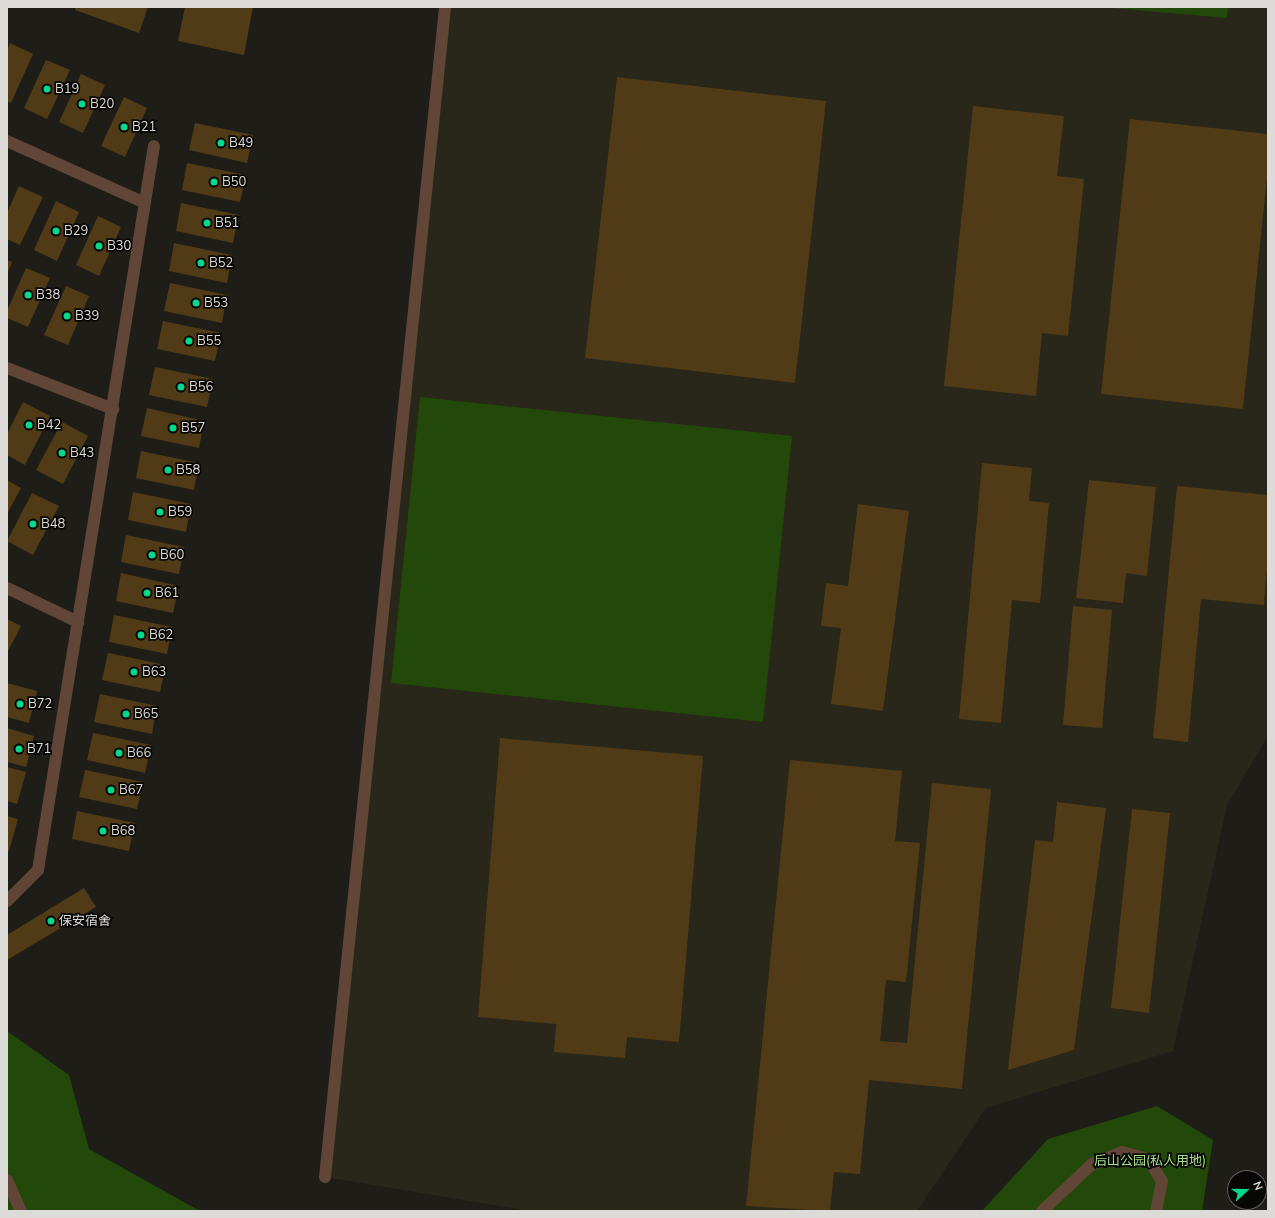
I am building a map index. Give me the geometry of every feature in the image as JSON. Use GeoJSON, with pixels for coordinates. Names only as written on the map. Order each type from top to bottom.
{"type":"FeatureCollection","features":[{"type":"Feature","properties":{"kind":"street"},"geometry":{"type":"LineString","coordinates":[[325,1177],[446,7]]}},
{"type":"Feature","properties":{"kind":"street"},"geometry":{"type":"LineString","coordinates":[[7,141],[145,203]]}},
{"type":"Feature","properties":{"kind":"street"},"geometry":{"type":"LineString","coordinates":[[7,901],[38,870],[154,146]]}},
{"type":"Feature","properties":{"kind":"street"},"geometry":{"type":"LineString","coordinates":[[7,368],[113,409]]}},
{"type":"Feature","properties":{"kind":"street"},"geometry":{"type":"LineString","coordinates":[[7,588],[78,622]]}},
{"type":"Feature","properties":{"kind":"street"},"geometry":{"type":"LineString","coordinates":[[1042,1211],[1092,1164],[1122,1152],[1148,1159],[1162,1181],[1156,1211]]}},
{"type":"Feature","properties":{"kind":"street"},"geometry":{"type":"LineString","coordinates":[[7,1180],[21,1211]]}},
{"type":"Feature","properties":{"kind":"shaded area"},"geometry":{"type":"Polygon","coordinates":[[[445,7],[1268,7],[1268,736],[1227,805],[1173,1051],[986,1108],[917,1211],[530,1211],[325,1177],[445,7]]]}},
{"type":"Feature","properties":{"kind":"green space"},"geometry":{"type":"Polygon","coordinates":[[[1100,7],[1228,7],[1227,18],[1100,7]]]}},
{"type":"Feature","properties":{"kind":"green space"},"geometry":{"type":"Polygon","coordinates":[[[420,397],[792,436],[763,722],[391,683],[420,397]]]}},
{"type":"Feature","properties":{"kind":"green space"},"geometry":{"type":"Polygon","coordinates":[[[7,1031],[69,1075],[89,1149],[200,1211],[7,1211],[7,1031]]]}},
{"type":"Feature","properties":{"kind":"green space","name":"后山公园(私人用地)"},"geometry":{"type":"Polygon","coordinates":[[[1157,1106],[1213,1140],[1202,1211],[982,1211],[1048,1139],[1157,1106]]]}},
{"type":"Feature","properties":{"kind":"building"},"geometry":{"type":"Polygon","coordinates":[[[76,7],[148,7],[139,33],[75,10],[76,7]]]}},
{"type":"Feature","properties":{"kind":"building"},"geometry":{"type":"Polygon","coordinates":[[[185,7],[253,7],[244,55],[178,41],[185,7]]]}},
{"type":"Feature","properties":{"kind":"building"},"geometry":{"type":"Polygon","coordinates":[[[10,43],[33,54],[11,103],[7,101],[7,50],[10,43]]]}},
{"type":"Feature","properties":{"kind":"building","name":"B19"},"geometry":{"type":"Polygon","coordinates":[[[46,60],[70,70],[47,119],[24,108],[46,60]]]}},
{"type":"Feature","properties":{"kind":"building","name":"B20"},"geometry":{"type":"Polygon","coordinates":[[[81,74],[105,85],[83,133],[59,122],[81,74]]]}},
{"type":"Feature","properties":{"kind":"building"},"geometry":{"type":"Polygon","coordinates":[[[617,77],[826,101],[795,383],[585,358],[617,77]]]}},
{"type":"Feature","properties":{"kind":"building","name":"B21"},"geometry":{"type":"Polygon","coordinates":[[[124,97],[147,108],[125,157],[101,146],[124,97]]]}},
{"type":"Feature","properties":{"kind":"building"},"geometry":{"type":"Polygon","coordinates":[[[973,106],[1064,116],[1057,176],[1084,179],[1068,336],[1042,333],[1036,396],[944,386],[973,106]]]}},
{"type":"Feature","properties":{"kind":"building"},"geometry":{"type":"Polygon","coordinates":[[[1130,119],[1268,134],[1268,168],[1243,409],[1101,394],[1130,119]]]}},
{"type":"Feature","properties":{"kind":"building","name":"B49"},"geometry":{"type":"Polygon","coordinates":[[[195,123],[253,135],[247,163],[189,150],[195,123]]]}},
{"type":"Feature","properties":{"kind":"building","name":"B50"},"geometry":{"type":"Polygon","coordinates":[[[187,163],[246,175],[240,202],[182,190],[187,163]]]}},
{"type":"Feature","properties":{"kind":"building"},"geometry":{"type":"Polygon","coordinates":[[[19,186],[43,197],[20,245],[7,239],[7,213],[19,186]]]}},
{"type":"Feature","properties":{"kind":"building","name":"B29"},"geometry":{"type":"Polygon","coordinates":[[[56,201],[79,212],[57,261],[34,250],[56,201]]]}},
{"type":"Feature","properties":{"kind":"building","name":"B51"},"geometry":{"type":"Polygon","coordinates":[[[181,203],[239,215],[233,243],[176,231],[181,203]]]}},
{"type":"Feature","properties":{"kind":"building","name":"B30"},"geometry":{"type":"Polygon","coordinates":[[[98,216],[121,227],[99,276],[76,265],[98,216]]]}},
{"type":"Feature","properties":{"kind":"building","name":"B52"},"geometry":{"type":"Polygon","coordinates":[[[174,243],[232,255],[227,283],[169,271],[174,243]]]}},
{"type":"Feature","properties":{"kind":"building"},"geometry":{"type":"Polygon","coordinates":[[[7,260],[12,262],[7,274],[7,260]]]}},
{"type":"Feature","properties":{"kind":"building","name":"B38"},"geometry":{"type":"Polygon","coordinates":[[[26,268],[50,278],[28,327],[7,318],[7,311],[26,268]]]}},
{"type":"Feature","properties":{"kind":"building","name":"B53"},"geometry":{"type":"Polygon","coordinates":[[[170,283],[227,295],[222,323],[164,311],[170,283]]]}},
{"type":"Feature","properties":{"kind":"building","name":"B39"},"geometry":{"type":"Polygon","coordinates":[[[66,286],[89,296],[68,345],[44,335],[66,286]]]}},
{"type":"Feature","properties":{"kind":"building","name":"B55"},"geometry":{"type":"Polygon","coordinates":[[[163,321],[221,333],[215,361],[157,349],[163,321]]]}},
{"type":"Feature","properties":{"kind":"building","name":"B56"},"geometry":{"type":"Polygon","coordinates":[[[155,367],[213,379],[207,407],[149,395],[155,367]]]}},
{"type":"Feature","properties":{"kind":"building","name":"B42"},"geometry":{"type":"Polygon","coordinates":[[[23,402],[50,416],[25,465],[7,455],[7,434],[23,402]]]}},
{"type":"Feature","properties":{"kind":"building","name":"B57"},"geometry":{"type":"Polygon","coordinates":[[[147,408],[204,421],[199,448],[141,436],[147,408]]]}},
{"type":"Feature","properties":{"kind":"building","name":"B43"},"geometry":{"type":"Polygon","coordinates":[[[62,422],[88,436],[63,484],[36,470],[62,422]]]}},
{"type":"Feature","properties":{"kind":"building","name":"B58"},"geometry":{"type":"Polygon","coordinates":[[[141,451],[199,463],[194,490],[136,478],[141,451]]]}},
{"type":"Feature","properties":{"kind":"building"},"geometry":{"type":"Polygon","coordinates":[[[982,463],[1032,468],[1029,501],[1049,503],[1040,603],[1012,600],[1001,723],[959,719],[982,463]]]}},
{"type":"Feature","properties":{"kind":"building"},"geometry":{"type":"Polygon","coordinates":[[[7,480],[21,488],[7,514],[7,480]]]}},
{"type":"Feature","properties":{"kind":"building"},"geometry":{"type":"Polygon","coordinates":[[[1089,480],[1156,487],[1147,576],[1126,573],[1123,603],[1076,598],[1089,480]]]}},
{"type":"Feature","properties":{"kind":"building"},"geometry":{"type":"Polygon","coordinates":[[[1177,486],[1268,495],[1268,557],[1264,605],[1201,599],[1188,742],[1153,738],[1177,486]]]}},
{"type":"Feature","properties":{"kind":"building","name":"B59"},"geometry":{"type":"Polygon","coordinates":[[[133,492],[191,504],[186,532],[128,520],[133,492]]]}},
{"type":"Feature","properties":{"kind":"building","name":"B48"},"geometry":{"type":"Polygon","coordinates":[[[32,493],[59,506],[33,555],[7,541],[32,493]]]}},
{"type":"Feature","properties":{"kind":"building"},"geometry":{"type":"Polygon","coordinates":[[[858,504],[909,511],[883,711],[831,704],[841,628],[821,626],[826,583],[848,586],[858,504]]]}},
{"type":"Feature","properties":{"kind":"building","name":"B60"},"geometry":{"type":"Polygon","coordinates":[[[126,535],[184,547],[179,574],[121,562],[126,535]]]}},
{"type":"Feature","properties":{"kind":"building","name":"B61"},"geometry":{"type":"Polygon","coordinates":[[[121,573],[179,586],[173,613],[116,601],[121,573]]]}},
{"type":"Feature","properties":{"kind":"building"},"geometry":{"type":"Polygon","coordinates":[[[1073,606],[1112,610],[1102,728],[1063,725],[1073,606]]]}},
{"type":"Feature","properties":{"kind":"building","name":"B62"},"geometry":{"type":"Polygon","coordinates":[[[114,615],[172,627],[167,654],[109,642],[114,615]]]}},
{"type":"Feature","properties":{"kind":"building"},"geometry":{"type":"Polygon","coordinates":[[[7,619],[21,626],[7,653],[7,619]]]}},
{"type":"Feature","properties":{"kind":"building","name":"B63"},"geometry":{"type":"Polygon","coordinates":[[[108,653],[166,665],[160,692],[102,680],[108,653]]]}},
{"type":"Feature","properties":{"kind":"building","name":"B72"},"geometry":{"type":"Polygon","coordinates":[[[7,683],[37,691],[29,723],[7,717],[7,683]]]}},
{"type":"Feature","properties":{"kind":"building","name":"B65"},"geometry":{"type":"Polygon","coordinates":[[[100,694],[157,706],[152,734],[94,722],[100,694]]]}},
{"type":"Feature","properties":{"kind":"building","name":"B71"},"geometry":{"type":"Polygon","coordinates":[[[7,728],[34,736],[26,767],[7,762],[7,728]]]}},
{"type":"Feature","properties":{"kind":"building","name":"B66"},"geometry":{"type":"Polygon","coordinates":[[[93,733],[151,745],[145,773],[87,760],[93,733]]]}},
{"type":"Feature","properties":{"kind":"building"},"geometry":{"type":"Polygon","coordinates":[[[500,738],[703,756],[679,1042],[627,1037],[625,1058],[554,1052],[556,1024],[478,1017],[500,738]]]}},
{"type":"Feature","properties":{"kind":"building"},"geometry":{"type":"Polygon","coordinates":[[[790,760],[902,771],[895,841],[920,843],[906,982],[886,980],[880,1041],[907,1043],[932,783],[991,789],[962,1089],[869,1080],[860,1174],[834,1172],[830,1211],[746,1206],[790,760]]]}},
{"type":"Feature","properties":{"kind":"building"},"geometry":{"type":"Polygon","coordinates":[[[7,767],[26,772],[17,804],[7,801],[7,767]]]}},
{"type":"Feature","properties":{"kind":"building","name":"B67"},"geometry":{"type":"Polygon","coordinates":[[[85,770],[143,782],[137,809],[79,797],[85,770]]]}},
{"type":"Feature","properties":{"kind":"building"},"geometry":{"type":"Polygon","coordinates":[[[1057,802],[1106,808],[1074,1050],[1008,1070],[1035,840],[1053,842],[1057,802]]]}},
{"type":"Feature","properties":{"kind":"building"},"geometry":{"type":"Polygon","coordinates":[[[1132,809],[1170,813],[1149,1013],[1111,1008],[1132,809]]]}},
{"type":"Feature","properties":{"kind":"building","name":"B68"},"geometry":{"type":"Polygon","coordinates":[[[77,811],[135,823],[129,851],[72,839],[77,811]]]}},
{"type":"Feature","properties":{"kind":"building"},"geometry":{"type":"Polygon","coordinates":[[[7,816],[18,819],[9,851],[7,850],[7,816]]]}},
{"type":"Feature","properties":{"kind":"building","name":"保安宿舍"},"geometry":{"type":"Polygon","coordinates":[[[84,888],[96,907],[7,960],[7,935],[84,888]]]}},
{"type":"Feature","properties":{"kind":"place","name":"B19"},"geometry":{"type":"Point","coordinates":[47,89]}},
{"type":"Feature","properties":{"kind":"place","name":"B20"},"geometry":{"type":"Point","coordinates":[82,104]}},
{"type":"Feature","properties":{"kind":"place","name":"B21"},"geometry":{"type":"Point","coordinates":[124,127]}},
{"type":"Feature","properties":{"kind":"place","name":"B49"},"geometry":{"type":"Point","coordinates":[221,143]}},
{"type":"Feature","properties":{"kind":"place","name":"B50"},"geometry":{"type":"Point","coordinates":[214,182]}},
{"type":"Feature","properties":{"kind":"place","name":"B51"},"geometry":{"type":"Point","coordinates":[207,223]}},
{"type":"Feature","properties":{"kind":"place","name":"B29"},"geometry":{"type":"Point","coordinates":[56,231]}},
{"type":"Feature","properties":{"kind":"place","name":"B30"},"geometry":{"type":"Point","coordinates":[99,246]}},
{"type":"Feature","properties":{"kind":"place","name":"B52"},"geometry":{"type":"Point","coordinates":[201,263]}},
{"type":"Feature","properties":{"kind":"place","name":"B38"},"geometry":{"type":"Point","coordinates":[28,295]}},
{"type":"Feature","properties":{"kind":"place","name":"B53"},"geometry":{"type":"Point","coordinates":[196,303]}},
{"type":"Feature","properties":{"kind":"place","name":"B39"},"geometry":{"type":"Point","coordinates":[67,316]}},
{"type":"Feature","properties":{"kind":"place","name":"B55"},"geometry":{"type":"Point","coordinates":[189,341]}},
{"type":"Feature","properties":{"kind":"place","name":"B56"},"geometry":{"type":"Point","coordinates":[181,387]}},
{"type":"Feature","properties":{"kind":"place","name":"B42"},"geometry":{"type":"Point","coordinates":[29,425]}},
{"type":"Feature","properties":{"kind":"place","name":"B57"},"geometry":{"type":"Point","coordinates":[173,428]}},
{"type":"Feature","properties":{"kind":"place","name":"B43"},"geometry":{"type":"Point","coordinates":[62,453]}},
{"type":"Feature","properties":{"kind":"place","name":"B58"},"geometry":{"type":"Point","coordinates":[168,470]}},
{"type":"Feature","properties":{"kind":"place","name":"B59"},"geometry":{"type":"Point","coordinates":[160,512]}},
{"type":"Feature","properties":{"kind":"place","name":"B48"},"geometry":{"type":"Point","coordinates":[33,524]}},
{"type":"Feature","properties":{"kind":"place","name":"B60"},"geometry":{"type":"Point","coordinates":[152,555]}},
{"type":"Feature","properties":{"kind":"place","name":"B61"},"geometry":{"type":"Point","coordinates":[147,593]}},
{"type":"Feature","properties":{"kind":"place","name":"B62"},"geometry":{"type":"Point","coordinates":[141,635]}},
{"type":"Feature","properties":{"kind":"place","name":"B63"},"geometry":{"type":"Point","coordinates":[134,672]}},
{"type":"Feature","properties":{"kind":"place","name":"B72"},"geometry":{"type":"Point","coordinates":[20,704]}},
{"type":"Feature","properties":{"kind":"place","name":"B65"},"geometry":{"type":"Point","coordinates":[126,714]}},
{"type":"Feature","properties":{"kind":"place","name":"B71"},"geometry":{"type":"Point","coordinates":[19,749]}},
{"type":"Feature","properties":{"kind":"place","name":"B66"},"geometry":{"type":"Point","coordinates":[119,753]}},
{"type":"Feature","properties":{"kind":"place","name":"B67"},"geometry":{"type":"Point","coordinates":[111,790]}},
{"type":"Feature","properties":{"kind":"place","name":"B68"},"geometry":{"type":"Point","coordinates":[103,831]}},
{"type":"Feature","properties":{"kind":"place","name":"保安宿舍"},"geometry":{"type":"Point","coordinates":[51,921]}}]}
